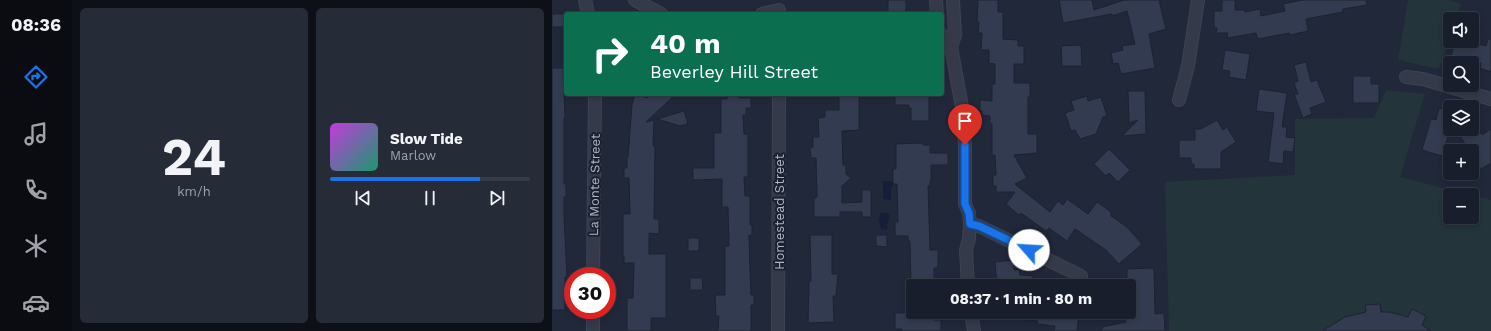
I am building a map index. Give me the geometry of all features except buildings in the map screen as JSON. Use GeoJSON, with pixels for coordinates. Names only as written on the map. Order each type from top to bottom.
{"type":"FeatureCollection","features":[{"type":"Feature","properties":{"kind":"street"},"geometry":{"type":"LineString","coordinates":[[585,0],[588,12]]}},
{"type":"Feature","properties":{"kind":"street"},"geometry":{"type":"LineString","coordinates":[[635,0],[657,12]]}},
{"type":"Feature","properties":{"kind":"street"},"geometry":{"type":"LineString","coordinates":[[936,0],[937,12]]}},
{"type":"Feature","properties":{"kind":"street"},"geometry":{"type":"LineString","coordinates":[[951,47],[955,34],[953,0]]}},
{"type":"Feature","properties":{"kind":"street"},"geometry":{"type":"LineString","coordinates":[[1179,100],[1188,66],[1198,0]]}},
{"type":"Feature","properties":{"kind":"street"},"geometry":{"type":"LineString","coordinates":[[768,12],[779,8]]}},
{"type":"Feature","properties":{"kind":"street"},"geometry":{"type":"LineString","coordinates":[[944,38],[951,47],[962,107],[965,145],[965,204],[969,213],[970,224],[969,239],[966,250],[968,279]]}},
{"type":"Feature","properties":{"kind":"street"},"geometry":{"type":"LineString","coordinates":[[1406,77],[1423,79],[1491,99]]}},
{"type":"Feature","properties":{"kind":"street","name":"La Monte Street"},"geometry":{"type":"LineString","coordinates":[[593,267],[595,96]]}},
{"type":"Feature","properties":{"kind":"street","name":"Homestead Street"},"geometry":{"type":"LineString","coordinates":[[778,331],[779,96]]}},
{"type":"Feature","properties":{"kind":"street"},"geometry":{"type":"LineString","coordinates":[[970,224],[979,226],[1081,276]]}},
{"type":"Feature","properties":{"kind":"street"},"geometry":{"type":"LineString","coordinates":[[593,319],[593,331]]}},
{"type":"Feature","properties":{"kind":"street"},"geometry":{"type":"LineString","coordinates":[[972,319],[974,331]]}},
{"type":"Feature","properties":{"kind":"shaded area"},"geometry":{"type":"Polygon","coordinates":[[[1408,0],[1448,0],[1461,4],[1458,12],[1443,12],[1443,48],[1446,48],[1439,69],[1398,60],[1408,0]]]}},
{"type":"Feature","properties":{"kind":"shaded area"},"geometry":{"type":"Polygon","coordinates":[[[1386,90],[1425,94],[1400,177],[1443,188],[1443,224],[1479,224],[1479,197],[1491,200],[1491,331],[1169,331],[1165,182],[1295,175],[1295,119],[1374,118],[1386,90]]]}},
{"type":"Feature","properties":{"kind":"water"},"geometry":{"type":"Polygon","coordinates":[[[883,181],[893,182],[893,187],[891,187],[891,200],[883,199],[883,181]]]}},
{"type":"Feature","properties":{"kind":"water"},"geometry":{"type":"Polygon","coordinates":[[[881,213],[888,213],[890,218],[887,224],[888,229],[881,230],[879,220],[881,213]]]}},
{"type":"Feature","properties":{"kind":"route"},"geometry":{"type":"LineString","coordinates":[[965,145],[965,204],[969,213],[970,224],[979,226],[1029,250]]}}]}
